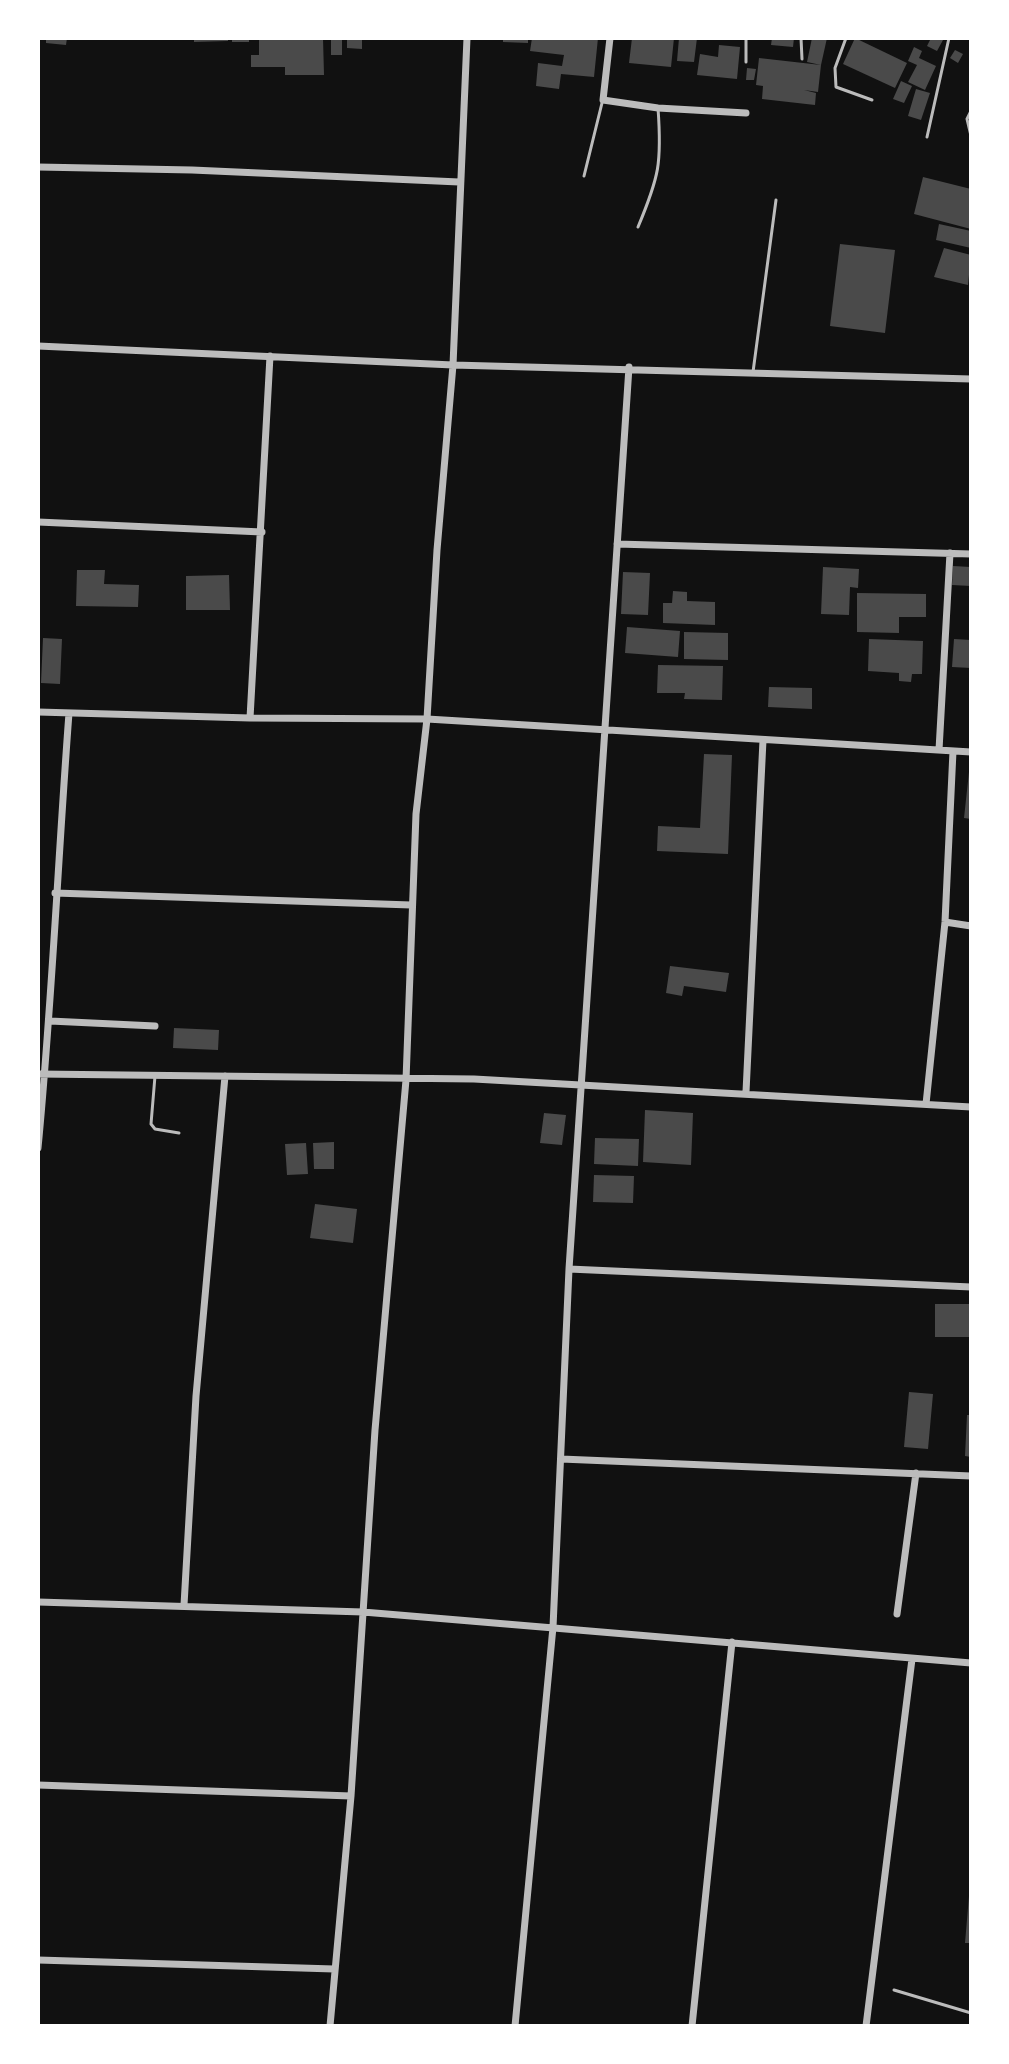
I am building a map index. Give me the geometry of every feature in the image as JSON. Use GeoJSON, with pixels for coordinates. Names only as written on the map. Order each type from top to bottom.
{"type":"FeatureCollection","features":[{"type":"Feature","properties":{"kind":"street"},"geometry":{"type":"LineString","coordinates":[[330,2026],[351,1796],[375,1430],[406,1080],[411,905],[453,365],[467,38]]}},
{"type":"Feature","properties":{"kind":"street"},"geometry":{"type":"LineString","coordinates":[[610,38],[603,100],[658,108],[746,113]]}},
{"type":"Feature","properties":{"kind":"street"},"geometry":{"type":"LineString","coordinates":[[38,167],[192,170],[459,182]]}},
{"type":"Feature","properties":{"kind":"street"},"geometry":{"type":"LineString","coordinates":[[38,346],[453,365],[629,367],[971,379]]}},
{"type":"Feature","properties":{"kind":"street"},"geometry":{"type":"LineString","coordinates":[[250,718],[270,356]]}},
{"type":"Feature","properties":{"kind":"street"},"geometry":{"type":"LineString","coordinates":[[515,2026],[553,1627],[569,1269],[629,367]]}},
{"type":"Feature","properties":{"kind":"street"},"geometry":{"type":"LineString","coordinates":[[38,522],[262,532]]}},
{"type":"Feature","properties":{"kind":"street"},"geometry":{"type":"LineString","coordinates":[[617,544],[971,554]]}},
{"type":"Feature","properties":{"kind":"street"},"geometry":{"type":"LineString","coordinates":[[939,750],[950,553]]}},
{"type":"Feature","properties":{"kind":"street"},"geometry":{"type":"LineString","coordinates":[[38,712],[427,719],[971,752]]}},
{"type":"Feature","properties":{"kind":"street"},"geometry":{"type":"LineString","coordinates":[[38,1148],[42,1075],[50,1021],[55,893],[69,713]]}},
{"type":"Feature","properties":{"kind":"street"},"geometry":{"type":"LineString","coordinates":[[746,1092],[763,740]]}},
{"type":"Feature","properties":{"kind":"street"},"geometry":{"type":"LineString","coordinates":[[926,1104],[945,922],[953,751]]}},
{"type":"Feature","properties":{"kind":"street"},"geometry":{"type":"LineString","coordinates":[[55,893],[411,905]]}},
{"type":"Feature","properties":{"kind":"street"},"geometry":{"type":"LineString","coordinates":[[945,922],[971,926]]}},
{"type":"Feature","properties":{"kind":"street"},"geometry":{"type":"LineString","coordinates":[[50,1021],[155,1026]]}},
{"type":"Feature","properties":{"kind":"street"},"geometry":{"type":"LineString","coordinates":[[42,1075],[581,1083],[971,1107]]}},
{"type":"Feature","properties":{"kind":"street"},"geometry":{"type":"LineString","coordinates":[[184,1605],[196,1396],[225,1076]]}},
{"type":"Feature","properties":{"kind":"street"},"geometry":{"type":"LineString","coordinates":[[569,1269],[971,1287]]}},
{"type":"Feature","properties":{"kind":"street"},"geometry":{"type":"LineString","coordinates":[[561,1459],[971,1476]]}},
{"type":"Feature","properties":{"kind":"street"},"geometry":{"type":"LineString","coordinates":[[897,1614],[916,1473]]}},
{"type":"Feature","properties":{"kind":"street"},"geometry":{"type":"LineString","coordinates":[[38,1602],[363,1612],[971,1663]]}},
{"type":"Feature","properties":{"kind":"street"},"geometry":{"type":"LineString","coordinates":[[692,2026],[732,1642]]}},
{"type":"Feature","properties":{"kind":"street"},"geometry":{"type":"LineString","coordinates":[[866,2026],[912,1659]]}},
{"type":"Feature","properties":{"kind":"street"},"geometry":{"type":"LineString","coordinates":[[38,1785],[351,1796]]}},
{"type":"Feature","properties":{"kind":"street"},"geometry":{"type":"LineString","coordinates":[[38,1960],[334,1969]]}},
{"type":"Feature","properties":{"kind":"lane"},"geometry":{"type":"LineString","coordinates":[[746,38],[746,62]]}},
{"type":"Feature","properties":{"kind":"lane"},"geometry":{"type":"LineString","coordinates":[[801,38],[802,59]]}},
{"type":"Feature","properties":{"kind":"lane"},"geometry":{"type":"LineString","coordinates":[[846,38],[835,68],[836,87],[872,100]]}},
{"type":"Feature","properties":{"kind":"lane"},"geometry":{"type":"LineString","coordinates":[[927,137],[949,38]]}},
{"type":"Feature","properties":{"kind":"lane"},"geometry":{"type":"LineString","coordinates":[[584,176],[603,100]]}},
{"type":"Feature","properties":{"kind":"lane"},"geometry":{"type":"LineString","coordinates":[[638,227],[660,169],[658,108]]}},
{"type":"Feature","properties":{"kind":"lane"},"geometry":{"type":"LineString","coordinates":[[971,111],[967,119],[971,136]]}},
{"type":"Feature","properties":{"kind":"lane"},"geometry":{"type":"LineString","coordinates":[[753,372],[776,200]]}},
{"type":"Feature","properties":{"kind":"lane"},"geometry":{"type":"LineString","coordinates":[[155,1076],[151,1124],[155,1129],[179,1133]]}},
{"type":"Feature","properties":{"kind":"lane"},"geometry":{"type":"LineString","coordinates":[[894,1990],[971,2013]]}},
{"type":"Feature","properties":{"kind":"building"},"geometry":{"type":"Polygon","coordinates":[[[46,38],[67,38],[66,45],[46,43],[46,38]]]}},
{"type":"Feature","properties":{"kind":"building"},"geometry":{"type":"Polygon","coordinates":[[[194,38],[228,38],[228,41],[194,42],[194,38]]]}},
{"type":"Feature","properties":{"kind":"building"},"geometry":{"type":"Polygon","coordinates":[[[232,38],[249,38],[249,42],[232,42],[232,38]]]}},
{"type":"Feature","properties":{"kind":"building"},"geometry":{"type":"Polygon","coordinates":[[[323,38],[324,75],[285,75],[285,67],[251,67],[251,55],[259,55],[259,40],[323,38]]]}},
{"type":"Feature","properties":{"kind":"building"},"geometry":{"type":"Polygon","coordinates":[[[347,38],[362,38],[362,49],[347,48],[347,38]]]}},
{"type":"Feature","properties":{"kind":"building"},"geometry":{"type":"Polygon","coordinates":[[[503,38],[528,38],[528,43],[503,42],[503,38]]]}},
{"type":"Feature","properties":{"kind":"building"},"geometry":{"type":"Polygon","coordinates":[[[532,38],[598,38],[594,77],[561,74],[559,89],[536,86],[538,63],[562,66],[564,55],[530,51],[532,38]]]}},
{"type":"Feature","properties":{"kind":"building"},"geometry":{"type":"Polygon","coordinates":[[[632,38],[674,38],[671,67],[629,63],[632,38]]]}},
{"type":"Feature","properties":{"kind":"building"},"geometry":{"type":"Polygon","coordinates":[[[679,38],[697,38],[694,62],[677,61],[679,38]]]}},
{"type":"Feature","properties":{"kind":"building"},"geometry":{"type":"Polygon","coordinates":[[[772,38],[794,38],[793,47],[771,45],[772,38]]]}},
{"type":"Feature","properties":{"kind":"building"},"geometry":{"type":"Polygon","coordinates":[[[812,38],[827,38],[821,65],[807,62],[812,38]]]}},
{"type":"Feature","properties":{"kind":"building"},"geometry":{"type":"Polygon","coordinates":[[[855,38],[907,63],[895,88],[843,64],[855,38]]]}},
{"type":"Feature","properties":{"kind":"building"},"geometry":{"type":"Polygon","coordinates":[[[931,38],[943,40],[937,51],[927,46],[931,38]]]}},
{"type":"Feature","properties":{"kind":"building"},"geometry":{"type":"Polygon","coordinates":[[[331,39],[342,39],[342,55],[331,55],[331,39]]]}},
{"type":"Feature","properties":{"kind":"building"},"geometry":{"type":"Polygon","coordinates":[[[719,45],[740,47],[737,79],[697,75],[700,54],[718,57],[719,45]]]}},
{"type":"Feature","properties":{"kind":"building"},"geometry":{"type":"Polygon","coordinates":[[[914,47],[922,51],[919,58],[936,66],[925,90],[908,82],[917,65],[908,61],[914,47]]]}},
{"type":"Feature","properties":{"kind":"building"},"geometry":{"type":"Polygon","coordinates":[[[955,50],[963,54],[958,63],[950,58],[955,50]]]}},
{"type":"Feature","properties":{"kind":"building"},"geometry":{"type":"Polygon","coordinates":[[[759,58],[821,65],[818,92],[804,90],[816,93],[815,105],[762,99],[763,86],[756,85],[759,58]]]}},
{"type":"Feature","properties":{"kind":"building"},"geometry":{"type":"Polygon","coordinates":[[[747,68],[756,69],[754,80],[746,80],[747,68]]]}},
{"type":"Feature","properties":{"kind":"building"},"geometry":{"type":"Polygon","coordinates":[[[901,81],[912,86],[904,103],[893,99],[901,81]]]}},
{"type":"Feature","properties":{"kind":"building"},"geometry":{"type":"Polygon","coordinates":[[[916,89],[930,93],[921,120],[908,116],[916,89]]]}},
{"type":"Feature","properties":{"kind":"building"},"geometry":{"type":"Polygon","coordinates":[[[923,177],[971,189],[971,229],[914,214],[923,177]]]}},
{"type":"Feature","properties":{"kind":"building"},"geometry":{"type":"Polygon","coordinates":[[[939,224],[971,231],[971,248],[936,240],[939,224]]]}},
{"type":"Feature","properties":{"kind":"building"},"geometry":{"type":"Polygon","coordinates":[[[840,244],[895,250],[885,333],[830,326],[840,244]]]}},
{"type":"Feature","properties":{"kind":"building"},"geometry":{"type":"Polygon","coordinates":[[[944,248],[971,255],[968,285],[934,277],[944,248]]]}},
{"type":"Feature","properties":{"kind":"building"},"geometry":{"type":"Polygon","coordinates":[[[953,566],[971,567],[971,586],[952,585],[953,566]]]}},
{"type":"Feature","properties":{"kind":"building"},"geometry":{"type":"Polygon","coordinates":[[[823,567],[859,569],[858,588],[850,587],[849,615],[821,614],[823,567]]]}},
{"type":"Feature","properties":{"kind":"building"},"geometry":{"type":"Polygon","coordinates":[[[77,570],[105,570],[104,584],[139,585],[138,607],[76,606],[77,570]]]}},
{"type":"Feature","properties":{"kind":"building"},"geometry":{"type":"Polygon","coordinates":[[[623,572],[650,573],[648,615],[621,614],[623,572]]]}},
{"type":"Feature","properties":{"kind":"building"},"geometry":{"type":"Polygon","coordinates":[[[229,575],[230,610],[186,610],[186,576],[229,575]]]}},
{"type":"Feature","properties":{"kind":"building"},"geometry":{"type":"Polygon","coordinates":[[[673,591],[687,592],[687,601],[715,602],[715,625],[663,623],[663,603],[672,603],[673,591]]]}},
{"type":"Feature","properties":{"kind":"building"},"geometry":{"type":"Polygon","coordinates":[[[857,593],[926,594],[926,617],[899,617],[899,633],[857,632],[857,593]]]}},
{"type":"Feature","properties":{"kind":"building"},"geometry":{"type":"Polygon","coordinates":[[[627,627],[680,631],[678,657],[625,653],[627,627]]]}},
{"type":"Feature","properties":{"kind":"building"},"geometry":{"type":"Polygon","coordinates":[[[684,632],[728,633],[728,660],[684,659],[684,632]]]}},
{"type":"Feature","properties":{"kind":"building"},"geometry":{"type":"Polygon","coordinates":[[[43,638],[62,639],[60,684],[41,683],[43,638]]]}},
{"type":"Feature","properties":{"kind":"building"},"geometry":{"type":"Polygon","coordinates":[[[869,639],[923,641],[922,674],[912,674],[911,682],[899,681],[899,673],[868,671],[869,639]]]}},
{"type":"Feature","properties":{"kind":"building"},"geometry":{"type":"Polygon","coordinates":[[[954,639],[971,640],[971,668],[952,667],[954,639]]]}},
{"type":"Feature","properties":{"kind":"building"},"geometry":{"type":"Polygon","coordinates":[[[658,665],[723,666],[722,700],[684,699],[685,693],[657,693],[658,665]]]}},
{"type":"Feature","properties":{"kind":"building"},"geometry":{"type":"Polygon","coordinates":[[[769,687],[812,688],[812,709],[768,707],[769,687]]]}},
{"type":"Feature","properties":{"kind":"building"},"geometry":{"type":"Polygon","coordinates":[[[704,754],[732,755],[728,854],[657,851],[658,826],[700,828],[704,754]]]}},
{"type":"Feature","properties":{"kind":"building"},"geometry":{"type":"Polygon","coordinates":[[[971,772],[971,819],[964,818],[971,772]]]}},
{"type":"Feature","properties":{"kind":"building"},"geometry":{"type":"Polygon","coordinates":[[[670,966],[729,973],[726,992],[684,986],[682,996],[666,993],[670,966]]]}},
{"type":"Feature","properties":{"kind":"building"},"geometry":{"type":"Polygon","coordinates":[[[174,1028],[219,1030],[218,1050],[173,1048],[174,1028]]]}},
{"type":"Feature","properties":{"kind":"building"},"geometry":{"type":"Polygon","coordinates":[[[645,1110],[693,1113],[691,1165],[643,1162],[645,1110]]]}},
{"type":"Feature","properties":{"kind":"building"},"geometry":{"type":"Polygon","coordinates":[[[544,1113],[566,1115],[562,1145],[540,1143],[544,1113]]]}},
{"type":"Feature","properties":{"kind":"building"},"geometry":{"type":"Polygon","coordinates":[[[595,1138],[639,1139],[638,1166],[594,1164],[595,1138]]]}},
{"type":"Feature","properties":{"kind":"building"},"geometry":{"type":"Polygon","coordinates":[[[334,1142],[334,1169],[314,1169],[313,1143],[334,1142]]]}},
{"type":"Feature","properties":{"kind":"building"},"geometry":{"type":"Polygon","coordinates":[[[306,1143],[308,1174],[287,1175],[285,1144],[306,1143]]]}},
{"type":"Feature","properties":{"kind":"building"},"geometry":{"type":"Polygon","coordinates":[[[594,1175],[634,1176],[633,1203],[593,1202],[594,1175]]]}},
{"type":"Feature","properties":{"kind":"building"},"geometry":{"type":"Polygon","coordinates":[[[315,1204],[357,1209],[353,1243],[310,1238],[315,1204]]]}},
{"type":"Feature","properties":{"kind":"building"},"geometry":{"type":"Polygon","coordinates":[[[935,1304],[971,1304],[971,1337],[935,1337],[935,1304]]]}},
{"type":"Feature","properties":{"kind":"building"},"geometry":{"type":"Polygon","coordinates":[[[909,1392],[933,1394],[928,1449],[904,1447],[909,1392]]]}},
{"type":"Feature","properties":{"kind":"building"},"geometry":{"type":"Polygon","coordinates":[[[967,1415],[971,1415],[971,1457],[965,1456],[967,1415]]]}},
{"type":"Feature","properties":{"kind":"building"},"geometry":{"type":"Polygon","coordinates":[[[969,1896],[971,1943],[965,1943],[969,1896]]]}}]}
